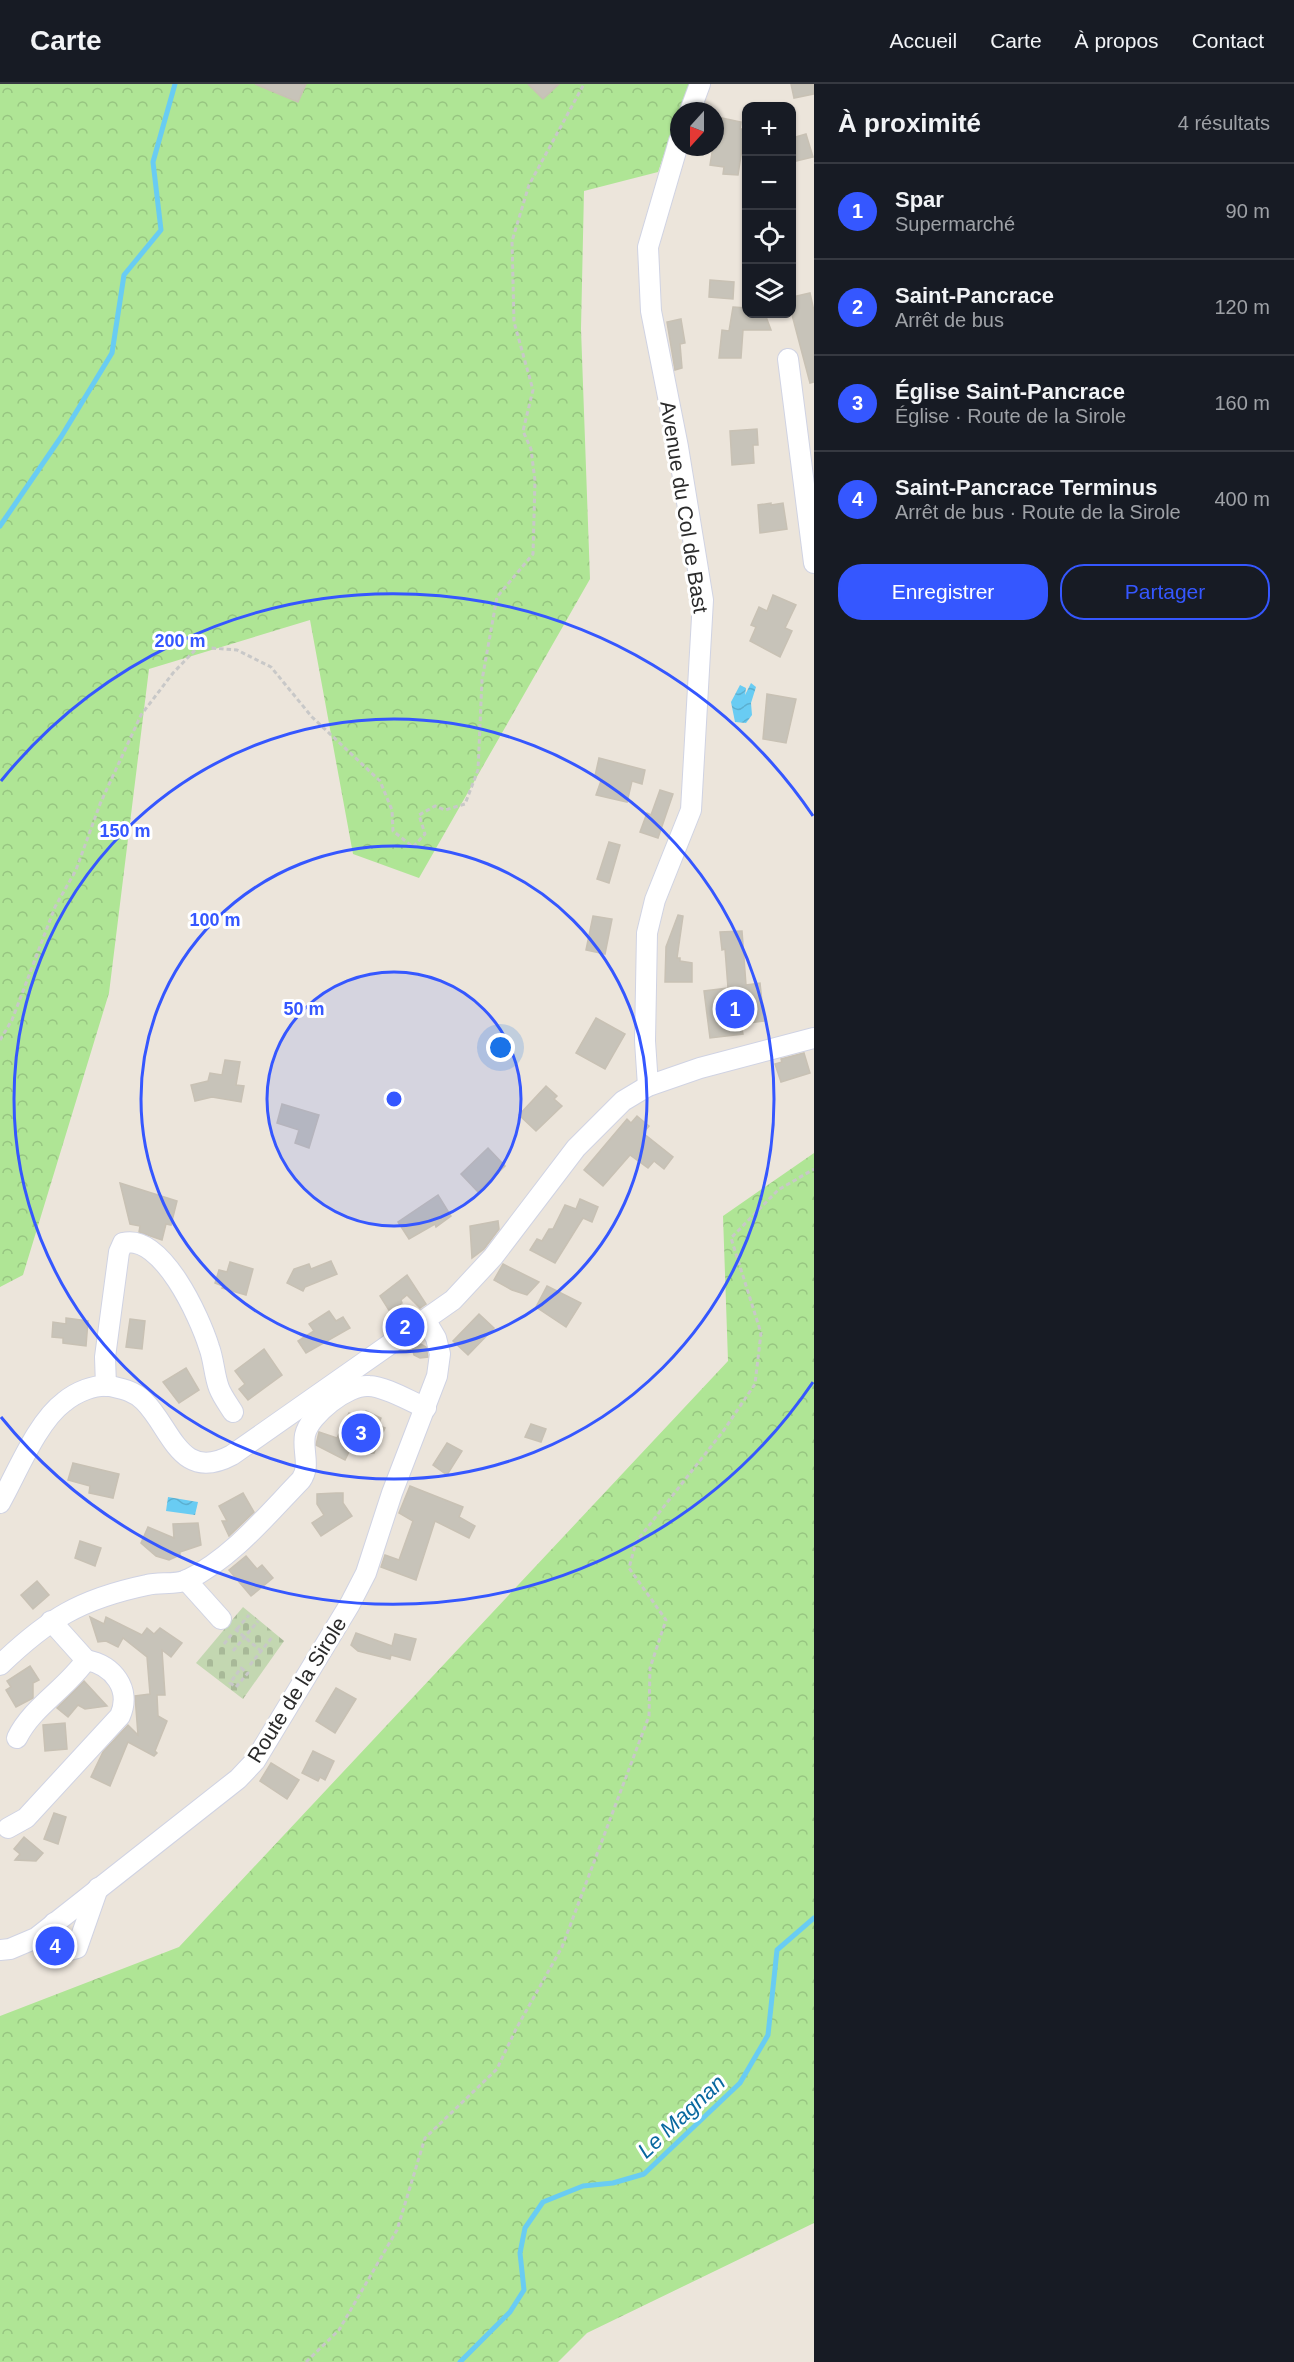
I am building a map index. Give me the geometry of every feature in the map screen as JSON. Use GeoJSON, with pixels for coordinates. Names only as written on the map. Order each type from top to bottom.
{"type":"FeatureCollection","features":[{"type":"Feature","properties":{"kind":"street"},"geometry":{"type":"LineString","coordinates":[[693,102],[700,84]]}},
{"type":"Feature","properties":{"kind":"street","name":"Avenue du Col de Bast"},"geometry":{"type":"LineString","coordinates":[[648,1086],[645,1041],[647,933],[655,900],[691,810],[703,600],[678,447],[651,311],[648,247],[675,156]]}},
{"type":"Feature","properties":{"kind":"street"},"geometry":{"type":"LineString","coordinates":[[788,359],[814,563]]}},
{"type":"Feature","properties":{"kind":"street"},"geometry":{"type":"LineString","coordinates":[[0,1503],[45,1424],[63,1402],[86,1389],[106,1386],[128,1390],[144,1400],[179,1451],[193,1460],[210,1464],[232,1455],[453,1300],[482,1271],[576,1148],[622,1101],[648,1086],[700,1068],[814,1038]]}},
{"type":"Feature","properties":{"kind":"street"},"geometry":{"type":"LineString","coordinates":[[106,1386],[105,1357],[118,1252],[123,1243],[127,1242],[141,1245],[154,1252],[168,1265],[202,1327],[219,1389],[233,1412]]}},
{"type":"Feature","properties":{"kind":"street","name":"Route de la Sirole"},"geometry":{"type":"LineString","coordinates":[[0,1950],[10,1949],[36,1938],[238,1779],[255,1761],[350,1604],[366,1573],[392,1493],[437,1376],[440,1354],[436,1338],[426,1321]]}},
{"type":"Feature","properties":{"kind":"street"},"geometry":{"type":"LineString","coordinates":[[0,1665],[51,1621],[83,1603],[147,1585],[186,1580],[231,1551],[301,1480],[307,1470],[305,1442],[307,1430],[311,1421],[328,1404],[348,1392],[368,1386],[426,1408]]}},
{"type":"Feature","properties":{"kind":"street"},"geometry":{"type":"LineString","coordinates":[[186,1580],[221,1619]]}},
{"type":"Feature","properties":{"kind":"street"},"geometry":{"type":"LineString","coordinates":[[8,1828],[26,1818],[120,1716],[124,1706],[124,1694],[116,1675],[96,1662],[86,1660],[51,1621]]}},
{"type":"Feature","properties":{"kind":"street"},"geometry":{"type":"LineString","coordinates":[[16,1738],[24,1724],[64,1688],[86,1660]]}},
{"type":"Feature","properties":{"kind":"street"},"geometry":{"type":"LineString","coordinates":[[54,1923],[52,1940],[55,1946],[65,1951],[77,1948],[98,1888]]}},
{"type":"Feature","properties":{"kind":"path"},"geometry":{"type":"LineString","coordinates":[[0,1040],[12,1020],[55,907],[76,870],[100,804],[141,715],[198,647],[237,650],[271,667],[312,717],[380,781],[392,810],[393,831],[413,847],[425,834],[419,815],[435,806],[445,810],[465,804],[478,770],[482,680],[497,597],[533,554],[535,481],[531,449],[523,431],[533,390],[514,322],[512,241],[529,185],[584,84]]}},
{"type":"Feature","properties":{"kind":"path"},"geometry":{"type":"LineString","coordinates":[[306,2362],[339,2330],[397,2230],[425,2138],[497,2070],[562,1947],[649,1716],[650,1668],[666,1620],[628,1568],[636,1542],[724,1430],[755,1384],[761,1333],[731,1238],[778,1190],[814,1169]]}},
{"type":"Feature","properties":{"kind":"path"},"geometry":{"type":"LineString","coordinates":[[221,1619],[261,1651]]}},
{"type":"Feature","properties":{"kind":"path"},"geometry":{"type":"LineString","coordinates":[[233,1652],[258,1621]]}},
{"type":"Feature","properties":{"kind":"path"},"geometry":{"type":"LineString","coordinates":[[250,1665],[273,1636]]}},
{"type":"Feature","properties":{"kind":"path"},"geometry":{"type":"LineString","coordinates":[[241,1668],[248,1673],[236,1688],[230,1683],[241,1668]]}},
{"type":"Feature","properties":{"kind":"green space"},"geometry":{"type":"Polygon","coordinates":[[[0,84],[692,84],[685,102],[670,102],[670,137],[658,172],[584,191],[581,329],[590,579],[419,878],[353,854],[310,620],[149,669],[109,993],[23,1275],[0,1287],[0,84]]]}},
{"type":"Feature","properties":{"kind":"green space"},"geometry":{"type":"Polygon","coordinates":[[[814,1153],[814,2223],[587,2333],[558,2362],[0,2362],[0,2016],[179,1947],[728,1361],[723,1216],[814,1153]]]}},
{"type":"Feature","properties":{"kind":"green space"},"geometry":{"type":"Polygon","coordinates":[[[243,1607],[284,1641],[243,1699],[196,1663],[243,1607]]]}},
{"type":"Feature","properties":{"kind":"water"},"geometry":{"type":"Polygon","coordinates":[[[751,683],[756,687],[751,703],[752,715],[746,723],[735,722],[731,702],[740,685],[746,688],[745,695],[751,683]]]}},
{"type":"Feature","properties":{"kind":"water"},"geometry":{"type":"Polygon","coordinates":[[[168,1497],[198,1502],[195,1515],[166,1511],[168,1497]]]}},
{"type":"Feature","properties":{"kind":"building"},"geometry":{"type":"Polygon","coordinates":[[[255,84],[306,84],[298,102],[255,84]]]}},
{"type":"Feature","properties":{"kind":"building"},"geometry":{"type":"Polygon","coordinates":[[[528,84],[559,84],[543,99],[528,84]]]}},
{"type":"Feature","properties":{"kind":"building"},"geometry":{"type":"Polygon","coordinates":[[[791,84],[814,84],[814,94],[794,98],[791,84]]]}},
{"type":"Feature","properties":{"kind":"building"},"geometry":{"type":"Polygon","coordinates":[[[724,118],[741,122],[742,149],[738,175],[723,174],[724,167],[710,165],[711,156],[724,156],[724,118]]]}},
{"type":"Feature","properties":{"kind":"building"},"geometry":{"type":"Polygon","coordinates":[[[806,134],[813,157],[796,161],[796,137],[806,134]]]}},
{"type":"Feature","properties":{"kind":"building"},"geometry":{"type":"Polygon","coordinates":[[[710,280],[734,282],[733,299],[709,297],[710,280]]]}},
{"type":"Feature","properties":{"kind":"building"},"geometry":{"type":"Polygon","coordinates":[[[810,293],[814,311],[814,382],[810,383],[793,318],[796,318],[796,296],[810,293]]]}},
{"type":"Feature","properties":{"kind":"building"},"geometry":{"type":"Polygon","coordinates":[[[733,307],[742,308],[742,318],[766,318],[771,330],[743,330],[741,358],[719,358],[722,330],[729,331],[733,307]]]}},
{"type":"Feature","properties":{"kind":"building"},"geometry":{"type":"Polygon","coordinates":[[[681,319],[685,343],[680,344],[682,368],[675,370],[667,322],[681,319]]]}},
{"type":"Feature","properties":{"kind":"building"},"geometry":{"type":"Polygon","coordinates":[[[757,429],[758,445],[753,445],[754,463],[732,465],[730,431],[757,429]]]}},
{"type":"Feature","properties":{"kind":"building"},"geometry":{"type":"Polygon","coordinates":[[[771,503],[771,505],[783,503],[787,529],[760,533],[758,505],[771,503]]]}},
{"type":"Feature","properties":{"kind":"building"},"geometry":{"type":"Polygon","coordinates":[[[773,595],[796,605],[785,628],[792,631],[780,657],[750,641],[756,627],[751,625],[759,607],[767,611],[773,595]]]}},
{"type":"Feature","properties":{"kind":"building"},"geometry":{"type":"Polygon","coordinates":[[[767,694],[796,699],[786,743],[763,739],[767,694]]]}},
{"type":"Feature","properties":{"kind":"building"},"geometry":{"type":"Polygon","coordinates":[[[599,758],[645,770],[642,784],[632,781],[627,802],[596,795],[602,778],[595,776],[599,758]]]}},
{"type":"Feature","properties":{"kind":"building"},"geometry":{"type":"Polygon","coordinates":[[[660,790],[673,794],[658,838],[640,832],[647,813],[651,815],[660,790]]]}},
{"type":"Feature","properties":{"kind":"building"},"geometry":{"type":"Polygon","coordinates":[[[609,842],[620,845],[609,883],[597,879],[609,842]]]}},
{"type":"Feature","properties":{"kind":"building"},"geometry":{"type":"Polygon","coordinates":[[[678,915],[683,916],[677,958],[680,958],[680,961],[692,963],[692,982],[665,982],[666,947],[678,915]]]}},
{"type":"Feature","properties":{"kind":"building"},"geometry":{"type":"Polygon","coordinates":[[[593,916],[612,919],[605,954],[586,950],[593,916]]]}},
{"type":"Feature","properties":{"kind":"building"},"geometry":{"type":"Polygon","coordinates":[[[742,931],[746,985],[760,983],[764,1021],[741,1024],[743,1034],[710,1038],[704,991],[728,988],[725,949],[722,950],[720,932],[742,931]]]}},
{"type":"Feature","properties":{"kind":"building"},"geometry":{"type":"Polygon","coordinates":[[[596,1018],[625,1034],[605,1069],[576,1053],[596,1018]]]}},
{"type":"Feature","properties":{"kind":"building"},"geometry":{"type":"Polygon","coordinates":[[[804,1053],[810,1073],[781,1082],[775,1064],[782,1062],[781,1059],[804,1053]]]}},
{"type":"Feature","properties":{"kind":"building"},"geometry":{"type":"Polygon","coordinates":[[[225,1060],[240,1062],[236,1085],[244,1086],[241,1102],[212,1097],[195,1101],[191,1085],[208,1081],[210,1073],[222,1075],[225,1060]]]}},
{"type":"Feature","properties":{"kind":"building"},"geometry":{"type":"Polygon","coordinates":[[[546,1086],[557,1096],[554,1099],[562,1106],[536,1131],[519,1115],[546,1086]]]}},
{"type":"Feature","properties":{"kind":"building"},"geometry":{"type":"Polygon","coordinates":[[[282,1104],[319,1115],[309,1148],[295,1143],[299,1130],[277,1123],[282,1104]]]}},
{"type":"Feature","properties":{"kind":"building"},"geometry":{"type":"Polygon","coordinates":[[[637,1116],[649,1126],[643,1133],[673,1157],[664,1169],[654,1161],[648,1168],[630,1155],[603,1186],[584,1170],[627,1119],[631,1123],[637,1116]]]}},
{"type":"Feature","properties":{"kind":"building"},"geometry":{"type":"Polygon","coordinates":[[[488,1148],[505,1166],[478,1192],[461,1174],[488,1148]]]}},
{"type":"Feature","properties":{"kind":"building"},"geometry":{"type":"Polygon","coordinates":[[[120,1183],[177,1201],[171,1225],[166,1224],[162,1240],[139,1232],[140,1226],[130,1224],[120,1183]]]}},
{"type":"Feature","properties":{"kind":"building"},"geometry":{"type":"Polygon","coordinates":[[[438,1195],[451,1216],[436,1227],[435,1224],[409,1239],[398,1222],[438,1195]]]}},
{"type":"Feature","properties":{"kind":"building"},"geometry":{"type":"Polygon","coordinates":[[[580,1199],[598,1207],[592,1222],[583,1218],[555,1263],[530,1250],[537,1239],[542,1241],[549,1229],[553,1229],[565,1205],[576,1209],[580,1199]]]}},
{"type":"Feature","properties":{"kind":"building"},"geometry":{"type":"Polygon","coordinates":[[[498,1221],[499,1229],[484,1249],[472,1258],[470,1226],[498,1221]]]}},
{"type":"Feature","properties":{"kind":"building"},"geometry":{"type":"Polygon","coordinates":[[[331,1261],[337,1274],[305,1287],[303,1291],[287,1283],[294,1269],[309,1264],[311,1269],[331,1261]]]}},
{"type":"Feature","properties":{"kind":"building"},"geometry":{"type":"Polygon","coordinates":[[[230,1262],[253,1269],[246,1295],[222,1288],[223,1286],[215,1283],[219,1270],[227,1272],[230,1262]]]}},
{"type":"Feature","properties":{"kind":"building"},"geometry":{"type":"Polygon","coordinates":[[[503,1264],[539,1282],[527,1295],[512,1290],[494,1280],[503,1264]]]}},
{"type":"Feature","properties":{"kind":"building"},"geometry":{"type":"Polygon","coordinates":[[[407,1275],[426,1304],[420,1308],[407,1295],[401,1300],[402,1303],[390,1312],[380,1296],[407,1275]]]}},
{"type":"Feature","properties":{"kind":"building"},"geometry":{"type":"Polygon","coordinates":[[[547,1286],[581,1303],[566,1327],[536,1307],[547,1286]]]}},
{"type":"Feature","properties":{"kind":"building"},"geometry":{"type":"Polygon","coordinates":[[[329,1311],[336,1321],[343,1317],[350,1328],[306,1353],[298,1341],[314,1331],[309,1324],[329,1311]]]}},
{"type":"Feature","properties":{"kind":"building"},"geometry":{"type":"Polygon","coordinates":[[[479,1314],[494,1328],[468,1355],[453,1341],[479,1314]]]}},
{"type":"Feature","properties":{"kind":"building"},"geometry":{"type":"Polygon","coordinates":[[[66,1318],[88,1321],[86,1346],[63,1343],[63,1338],[52,1337],[53,1322],[66,1324],[66,1318]]]}},
{"type":"Feature","properties":{"kind":"building"},"geometry":{"type":"Polygon","coordinates":[[[130,1319],[145,1321],[142,1349],[126,1347],[130,1319]]]}},
{"type":"Feature","properties":{"kind":"building"},"geometry":{"type":"Polygon","coordinates":[[[415,1341],[426,1347],[428,1357],[420,1358],[414,1355],[411,1344],[415,1341]]]}},
{"type":"Feature","properties":{"kind":"building"},"geometry":{"type":"Polygon","coordinates":[[[264,1349],[282,1375],[248,1400],[239,1389],[245,1384],[235,1371],[264,1349]]]}},
{"type":"Feature","properties":{"kind":"building"},"geometry":{"type":"Polygon","coordinates":[[[186,1368],[199,1390],[179,1403],[163,1382],[186,1368]]]}},
{"type":"Feature","properties":{"kind":"building"},"geometry":{"type":"Polygon","coordinates":[[[366,1411],[381,1418],[378,1425],[385,1428],[374,1453],[362,1454],[350,1450],[345,1460],[316,1445],[319,1432],[337,1438],[349,1413],[362,1418],[366,1411]]]}},
{"type":"Feature","properties":{"kind":"building"},"geometry":{"type":"Polygon","coordinates":[[[531,1424],[546,1429],[541,1442],[525,1437],[531,1424]]]}},
{"type":"Feature","properties":{"kind":"building"},"geometry":{"type":"Polygon","coordinates":[[[447,1443],[462,1451],[447,1475],[433,1465],[447,1443]]]}},
{"type":"Feature","properties":{"kind":"building"},"geometry":{"type":"Polygon","coordinates":[[[73,1463],[119,1474],[113,1498],[89,1493],[90,1486],[68,1480],[73,1463]]]}},
{"type":"Feature","properties":{"kind":"building"},"geometry":{"type":"Polygon","coordinates":[[[410,1486],[463,1507],[459,1517],[475,1526],[469,1538],[435,1521],[416,1580],[381,1567],[385,1555],[399,1560],[413,1521],[399,1513],[410,1486]]]}},
{"type":"Feature","properties":{"kind":"building"},"geometry":{"type":"Polygon","coordinates":[[[243,1493],[254,1512],[229,1536],[222,1521],[227,1521],[219,1506],[243,1493]]]}},
{"type":"Feature","properties":{"kind":"building"},"geometry":{"type":"Polygon","coordinates":[[[343,1493],[343,1503],[352,1516],[321,1536],[312,1523],[324,1515],[317,1504],[317,1494],[343,1493]]]}},
{"type":"Feature","properties":{"kind":"building"},"geometry":{"type":"Polygon","coordinates":[[[198,1523],[201,1545],[180,1552],[180,1555],[169,1560],[156,1556],[141,1543],[148,1527],[174,1538],[173,1524],[198,1523]]]}},
{"type":"Feature","properties":{"kind":"building"},"geometry":{"type":"Polygon","coordinates":[[[80,1541],[101,1548],[95,1566],[75,1558],[80,1541]]]}},
{"type":"Feature","properties":{"kind":"building"},"geometry":{"type":"Polygon","coordinates":[[[246,1556],[257,1569],[262,1565],[273,1578],[251,1596],[229,1570],[246,1556]]]}},
{"type":"Feature","properties":{"kind":"building"},"geometry":{"type":"Polygon","coordinates":[[[37,1581],[49,1595],[33,1609],[21,1595],[37,1581]]]}},
{"type":"Feature","properties":{"kind":"building"},"geometry":{"type":"Polygon","coordinates":[[[90,1617],[104,1624],[106,1617],[142,1635],[147,1628],[154,1634],[160,1628],[182,1643],[171,1657],[162,1650],[165,1695],[157,1695],[158,1716],[167,1721],[155,1751],[157,1753],[154,1756],[128,1742],[110,1786],[91,1777],[103,1752],[128,1725],[138,1735],[135,1696],[150,1694],[147,1657],[123,1638],[118,1647],[106,1641],[98,1642],[90,1617]]]}},
{"type":"Feature","properties":{"kind":"building"},"geometry":{"type":"Polygon","coordinates":[[[356,1633],[392,1646],[395,1634],[416,1639],[410,1660],[391,1655],[390,1659],[358,1651],[351,1645],[356,1633]]]}},
{"type":"Feature","properties":{"kind":"building"},"geometry":{"type":"Polygon","coordinates":[[[30,1666],[39,1680],[33,1683],[33,1698],[16,1707],[6,1690],[11,1687],[7,1681],[30,1666]]]}},
{"type":"Feature","properties":{"kind":"building"},"geometry":{"type":"Polygon","coordinates":[[[84,1681],[107,1706],[85,1709],[78,1705],[68,1717],[57,1708],[84,1681]]]}},
{"type":"Feature","properties":{"kind":"building"},"geometry":{"type":"Polygon","coordinates":[[[336,1688],[356,1699],[335,1733],[316,1721],[336,1688]]]}},
{"type":"Feature","properties":{"kind":"building"},"geometry":{"type":"Polygon","coordinates":[[[65,1723],[67,1749],[45,1751],[43,1725],[65,1723]]]}},
{"type":"Feature","properties":{"kind":"building"},"geometry":{"type":"Polygon","coordinates":[[[313,1751],[334,1761],[325,1780],[320,1777],[318,1781],[302,1773],[313,1751]]]}},
{"type":"Feature","properties":{"kind":"building"},"geometry":{"type":"Polygon","coordinates":[[[271,1763],[299,1780],[287,1799],[260,1781],[271,1763]]]}},
{"type":"Feature","properties":{"kind":"building"},"geometry":{"type":"Polygon","coordinates":[[[54,1813],[66,1817],[58,1844],[44,1839],[54,1813]]]}},
{"type":"Feature","properties":{"kind":"building"},"geometry":{"type":"Polygon","coordinates":[[[24,1837],[43,1853],[36,1861],[15,1860],[20,1854],[14,1849],[24,1837]]]}},
{"type":"Feature","properties":{"kind":"waterway"},"geometry":{"type":"LineString","coordinates":[[0,526],[61,437],[112,353],[124,275],[161,230],[153,162],[175,84]]}},
{"type":"Feature","properties":{"kind":"waterway","name":"Le Magnan"},"geometry":{"type":"LineString","coordinates":[[460,2362],[510,2312],[524,2290],[520,2253],[525,2228],[543,2202],[583,2186],[613,2183],[644,2174],[740,2083],[768,2035],[777,1950],[814,1918]]}},
{"type":"Feature","properties":{"kind":"place","name":"Spar"},"geometry":{"type":"Point","coordinates":[735,1009]}},
{"type":"Feature","properties":{"kind":"place","name":"Saint-Pancrace"},"geometry":{"type":"Point","coordinates":[405,1327]}},
{"type":"Feature","properties":{"kind":"place","name":"Église Saint-Pancrace"},"geometry":{"type":"Point","coordinates":[361,1433]}},
{"type":"Feature","properties":{"kind":"place","name":"Saint-Pancrace Terminus"},"geometry":{"type":"Point","coordinates":[55,1946]}}]}
